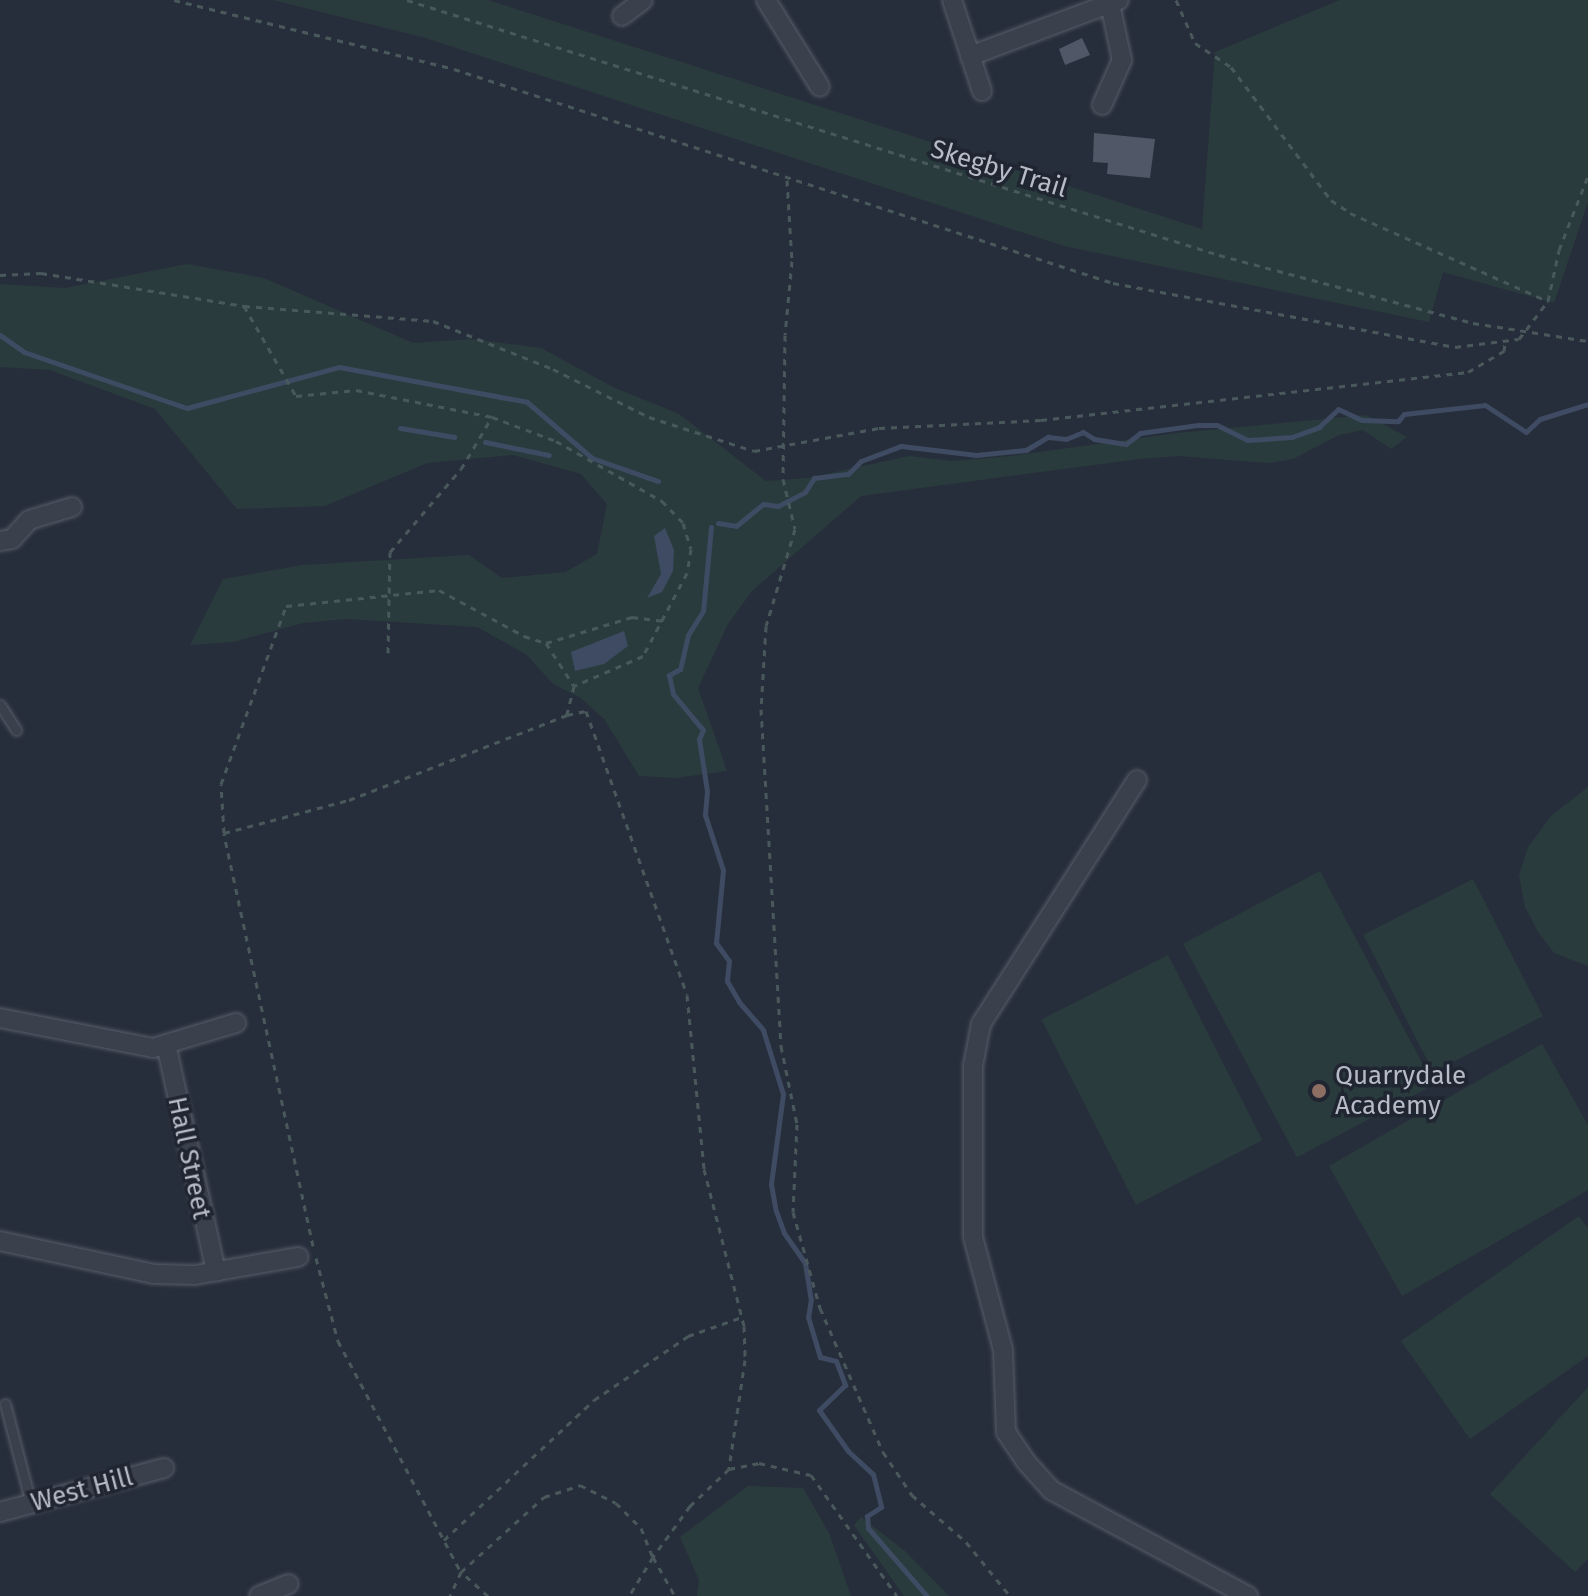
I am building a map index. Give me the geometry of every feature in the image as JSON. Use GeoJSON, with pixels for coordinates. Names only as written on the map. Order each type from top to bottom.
{"type":"FeatureCollection","features":[{"type":"Feature","properties":{"kind":"street"},"geometry":{"type":"LineString","coordinates":[[622,16],[643,0]]}},
{"type":"Feature","properties":{"kind":"street"},"geometry":{"type":"LineString","coordinates":[[766,0],[820,87]]}},
{"type":"Feature","properties":{"kind":"street"},"geometry":{"type":"LineString","coordinates":[[952,0],[982,91]]}},
{"type":"Feature","properties":{"kind":"street"},"geometry":{"type":"LineString","coordinates":[[970,56],[1114,2],[1122,60],[1113,101]]}},
{"type":"Feature","properties":{"kind":"street"},"geometry":{"type":"LineString","coordinates":[[0,541],[12,539],[29,520],[72,507]]}},
{"type":"Feature","properties":{"kind":"street"},"geometry":{"type":"LineString","coordinates":[[1137,780],[981,1024],[973,1066],[973,1237],[1003,1350],[1006,1432],[1027,1463],[1051,1490],[1248,1596]]}},
{"type":"Feature","properties":{"kind":"street"},"geometry":{"type":"LineString","coordinates":[[0,1018],[153,1048],[236,1023]]}},
{"type":"Feature","properties":{"kind":"street","name":"Hall Street"},"geometry":{"type":"LineString","coordinates":[[166,1044],[216,1272]]}},
{"type":"Feature","properties":{"kind":"street"},"geometry":{"type":"LineString","coordinates":[[0,1241],[154,1274],[216,1272],[298,1257]]}},
{"type":"Feature","properties":{"kind":"street","name":"West Hill"},"geometry":{"type":"LineString","coordinates":[[0,1512],[164,1468]]}},
{"type":"Feature","properties":{"kind":"street"},"geometry":{"type":"LineString","coordinates":[[259,1596],[289,1584]]}},
{"type":"Feature","properties":{"kind":"lane"},"geometry":{"type":"LineString","coordinates":[[0,705],[16,730]]}},
{"type":"Feature","properties":{"kind":"lane"},"geometry":{"type":"LineString","coordinates":[[5,1404],[31,1504]]}},
{"type":"Feature","properties":{"kind":"path"},"geometry":{"type":"LineString","coordinates":[[174,0],[454,69],[787,180],[1113,283],[1455,347],[1519,339],[1521,332],[1548,301],[1559,250],[1588,176]]}},
{"type":"Feature","properties":{"kind":"path","name":"Skegby Trail"},"geometry":{"type":"LineString","coordinates":[[407,0],[1219,255],[1521,332],[1588,341]]}},
{"type":"Feature","properties":{"kind":"path"},"geometry":{"type":"LineString","coordinates":[[1176,0],[1195,43],[1231,67],[1331,200],[1350,213],[1548,301]]}},
{"type":"Feature","properties":{"kind":"path"},"geometry":{"type":"LineString","coordinates":[[787,180],[792,261],[785,335],[783,479],[795,529],[766,626],[761,709],[781,1046],[797,1124],[793,1212],[820,1308],[883,1452],[912,1495],[966,1542],[1010,1596]]}},
{"type":"Feature","properties":{"kind":"path"},"geometry":{"type":"LineString","coordinates":[[0,275],[41,273],[244,306],[433,321],[553,369],[649,417],[754,451],[879,428],[1041,420],[1468,372],[1504,351],[1505,343]]}},
{"type":"Feature","properties":{"kind":"path"},"geometry":{"type":"LineString","coordinates":[[244,306],[296,396],[356,390],[492,417],[556,441],[662,501],[683,523],[691,549],[665,621],[643,656],[574,686]]}},
{"type":"Feature","properties":{"kind":"path"},"geometry":{"type":"LineString","coordinates":[[388,653],[392,591],[390,552],[461,469],[492,417]]}},
{"type":"Feature","properties":{"kind":"path"},"geometry":{"type":"LineString","coordinates":[[488,1596],[461,1572],[338,1341],[224,833],[221,784],[286,606],[392,591],[439,590],[524,636],[546,643],[632,617],[665,621]]}},
{"type":"Feature","properties":{"kind":"path"},"geometry":{"type":"LineString","coordinates":[[546,643],[574,686],[567,715]]}},
{"type":"Feature","properties":{"kind":"path"},"geometry":{"type":"LineString","coordinates":[[224,833],[362,795],[567,715],[586,711],[687,995],[704,1169],[742,1317],[745,1360],[729,1469]]}},
{"type":"Feature","properties":{"kind":"path"},"geometry":{"type":"LineString","coordinates":[[444,1540],[594,1400],[688,1336],[742,1317]]}},
{"type":"Feature","properties":{"kind":"path"},"geometry":{"type":"LineString","coordinates":[[629,1596],[690,1506],[729,1469],[759,1463],[811,1475],[897,1596]]}},
{"type":"Feature","properties":{"kind":"path"},"geometry":{"type":"LineString","coordinates":[[450,1596],[461,1572],[544,1497],[580,1485],[616,1503],[641,1528],[675,1596]]}},
{"type":"Feature","properties":{"kind":"shaded area"},"geometry":{"type":"Polygon","coordinates":[[[273,0],[488,0],[1202,229],[1215,52],[1340,0],[1588,0],[1588,202],[1554,303],[1443,272],[1429,322],[1064,246],[426,38],[273,0]]]}},
{"type":"Feature","properties":{"kind":"shaded area"},"geometry":{"type":"Polygon","coordinates":[[[187,264],[264,278],[413,343],[471,339],[541,348],[613,387],[679,414],[766,481],[808,478],[909,456],[952,461],[1011,456],[1177,433],[1366,415],[1407,437],[1391,449],[1363,430],[1339,435],[1293,459],[1268,463],[1178,456],[1139,459],[861,496],[752,591],[728,624],[698,688],[727,771],[675,778],[639,776],[605,720],[581,698],[553,684],[527,655],[477,627],[346,619],[303,623],[233,642],[190,645],[223,579],[303,565],[469,555],[502,578],[565,572],[597,554],[607,504],[581,474],[513,455],[427,463],[325,506],[237,509],[155,409],[50,370],[0,367],[0,284],[65,288],[187,264]]]}},
{"type":"Feature","properties":{"kind":"shaded area"},"geometry":{"type":"Polygon","coordinates":[[[1588,787],[1588,966],[1554,953],[1538,932],[1525,907],[1519,875],[1528,847],[1551,816],[1588,787]]]}},
{"type":"Feature","properties":{"kind":"shaded area"},"geometry":{"type":"Polygon","coordinates":[[[1320,871],[1434,1085],[1297,1157],[1183,944],[1320,871]]]}},
{"type":"Feature","properties":{"kind":"shaded area"},"geometry":{"type":"Polygon","coordinates":[[[1473,879],[1543,1016],[1433,1072],[1363,935],[1473,879]]]}},
{"type":"Feature","properties":{"kind":"shaded area"},"geometry":{"type":"Polygon","coordinates":[[[1168,955],[1262,1140],[1136,1205],[1041,1019],[1168,955]]]}},
{"type":"Feature","properties":{"kind":"shaded area"},"geometry":{"type":"Polygon","coordinates":[[[1542,1044],[1588,1125],[1588,1190],[1402,1296],[1329,1166],[1542,1044]]]}},
{"type":"Feature","properties":{"kind":"shaded area"},"geometry":{"type":"Polygon","coordinates":[[[1579,1216],[1588,1228],[1588,1356],[1470,1439],[1401,1341],[1579,1216]]]}},
{"type":"Feature","properties":{"kind":"shaded area"},"geometry":{"type":"Polygon","coordinates":[[[1588,1387],[1588,1559],[1575,1572],[1490,1494],[1588,1387]]]}},
{"type":"Feature","properties":{"kind":"shaded area"},"geometry":{"type":"Polygon","coordinates":[[[748,1486],[803,1488],[829,1533],[851,1596],[697,1596],[699,1580],[680,1537],[748,1486]]]}},
{"type":"Feature","properties":{"kind":"shaded area"},"geometry":{"type":"Polygon","coordinates":[[[861,1517],[905,1551],[949,1596],[904,1596],[854,1525],[861,1517]]]}},
{"type":"Feature","properties":{"kind":"water"},"geometry":{"type":"Polygon","coordinates":[[[665,528],[674,550],[673,571],[662,592],[647,598],[661,574],[654,536],[665,528]]]}},
{"type":"Feature","properties":{"kind":"water"},"geometry":{"type":"Polygon","coordinates":[[[624,631],[628,646],[604,664],[575,671],[571,652],[624,631]]]}},
{"type":"Feature","properties":{"kind":"building"},"geometry":{"type":"Polygon","coordinates":[[[1082,38],[1090,55],[1065,65],[1059,49],[1082,38]]]}},
{"type":"Feature","properties":{"kind":"building"},"geometry":{"type":"Polygon","coordinates":[[[1094,133],[1155,139],[1150,178],[1107,174],[1108,163],[1093,162],[1094,133]]]}},
{"type":"Feature","properties":{"kind":"waterway"},"geometry":{"type":"LineString","coordinates":[[0,335],[24,352],[187,408],[339,367],[527,402],[592,458],[658,481]]}},
{"type":"Feature","properties":{"kind":"waterway"},"geometry":{"type":"LineString","coordinates":[[718,523],[736,526],[763,504],[778,506],[805,492],[814,478],[848,474],[861,461],[901,446],[976,455],[1026,450],[1048,437],[1066,439],[1083,432],[1094,439],[1126,444],[1140,433],[1198,425],[1217,425],[1248,440],[1292,437],[1319,427],[1338,409],[1362,420],[1398,421],[1404,414],[1485,405],[1526,432],[1540,419],[1588,404]]}},
{"type":"Feature","properties":{"kind":"waterway"},"geometry":{"type":"LineString","coordinates":[[400,428],[454,437]]}},
{"type":"Feature","properties":{"kind":"waterway"},"geometry":{"type":"LineString","coordinates":[[485,442],[549,455]]}},
{"type":"Feature","properties":{"kind":"waterway"},"geometry":{"type":"LineString","coordinates":[[711,527],[703,611],[688,635],[680,669],[669,675],[673,694],[703,730],[699,739],[707,791],[705,815],[723,870],[716,943],[729,961],[727,981],[739,1002],[763,1030],[783,1094],[771,1184],[776,1211],[784,1233],[805,1263],[811,1299],[808,1317],[820,1357],[836,1361],[845,1385],[819,1410],[848,1451],[873,1474],[881,1507],[867,1516],[868,1528],[927,1596]]}},
{"type":"Feature","properties":{"kind":"place","name":"Quarrydale Academy"},"geometry":{"type":"Point","coordinates":[1319,1091]}}]}
